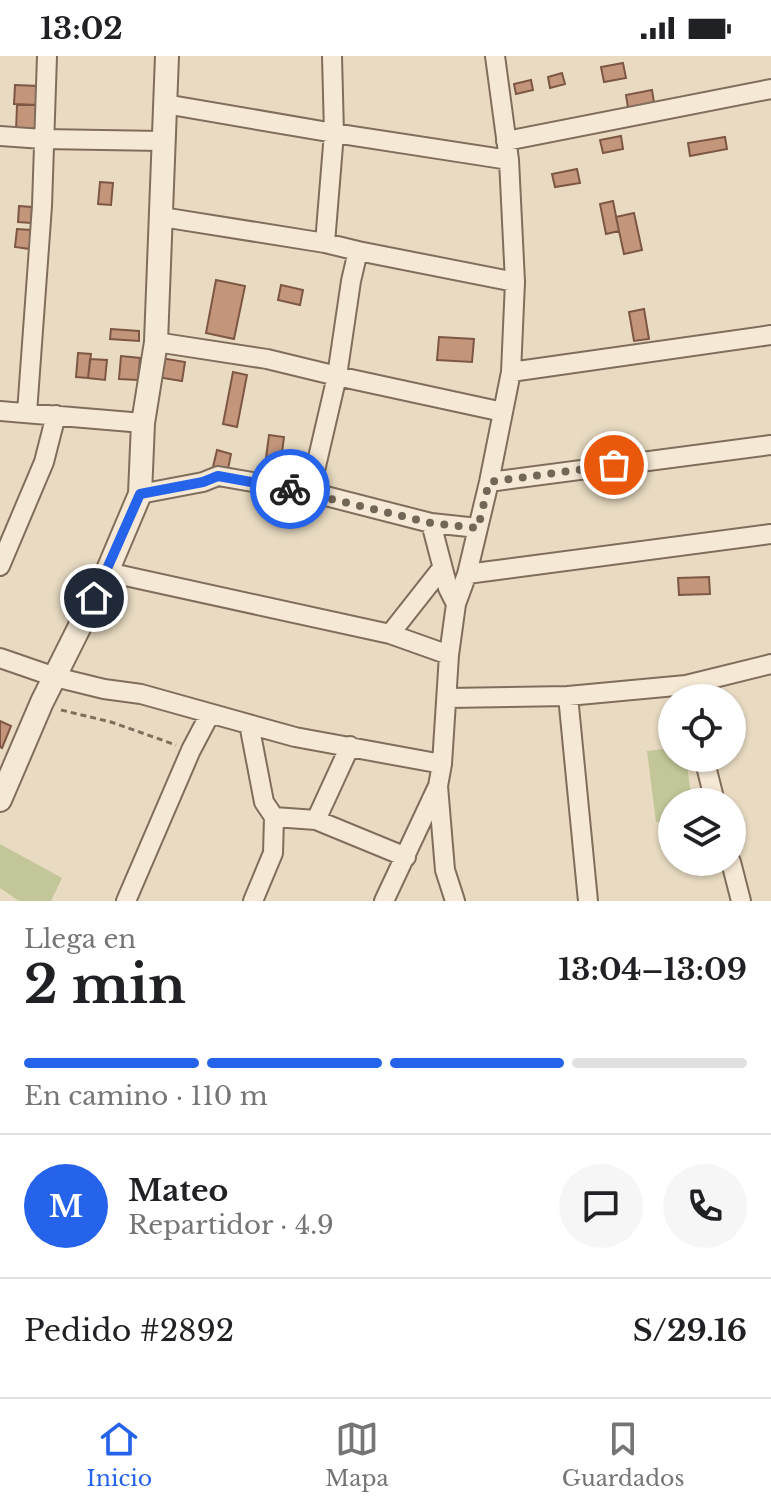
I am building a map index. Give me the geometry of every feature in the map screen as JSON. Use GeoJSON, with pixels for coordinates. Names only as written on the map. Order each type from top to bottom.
{"type":"FeatureCollection","features":[{"type":"Feature","properties":{"kind":"street"},"geometry":{"type":"LineString","coordinates":[[27,413],[42,206],[47,56]]}},
{"type":"Feature","properties":{"kind":"street"},"geometry":{"type":"LineString","coordinates":[[0,800],[42,702],[107,572],[140,494],[143,423],[156,342],[167,56]]}},
{"type":"Feature","properties":{"kind":"street"},"geometry":{"type":"LineString","coordinates":[[325,243],[334,133],[332,56]]}},
{"type":"Feature","properties":{"kind":"street"},"geometry":{"type":"LineString","coordinates":[[384,901],[438,786],[456,604],[467,574],[489,482],[511,372],[515,282],[509,160],[495,56]]}},
{"type":"Feature","properties":{"kind":"street"},"geometry":{"type":"LineString","coordinates":[[506,141],[771,89]]}},
{"type":"Feature","properties":{"kind":"street"},"geometry":{"type":"LineString","coordinates":[[165,104],[509,160]]}},
{"type":"Feature","properties":{"kind":"street"},"geometry":{"type":"LineString","coordinates":[[0,136],[162,141]]}},
{"type":"Feature","properties":{"kind":"street"},"geometry":{"type":"LineString","coordinates":[[162,217],[325,243],[515,282]]}},
{"type":"Feature","properties":{"kind":"street"},"geometry":{"type":"LineString","coordinates":[[310,492],[337,376],[358,251]]}},
{"type":"Feature","properties":{"kind":"street"},"geometry":{"type":"LineString","coordinates":[[511,372],[771,335]]}},
{"type":"Feature","properties":{"kind":"street"},"geometry":{"type":"LineString","coordinates":[[156,342],[267,359],[503,412]]}},
{"type":"Feature","properties":{"kind":"street"},"geometry":{"type":"LineString","coordinates":[[0,411],[143,423]]}},
{"type":"Feature","properties":{"kind":"street"},"geometry":{"type":"LineString","coordinates":[[0,566],[44,462],[56,415]]}},
{"type":"Feature","properties":{"kind":"street"},"geometry":{"type":"LineString","coordinates":[[489,482],[771,445]]}},
{"type":"Feature","properties":{"kind":"street"},"geometry":{"type":"LineString","coordinates":[[140,494],[203,482],[218,476],[310,492],[431,523],[478,528]]}},
{"type":"Feature","properties":{"kind":"street"},"geometry":{"type":"LineString","coordinates":[[431,523],[448,588],[456,604]]}},
{"type":"Feature","properties":{"kind":"street"},"geometry":{"type":"LineString","coordinates":[[467,574],[771,534]]}},
{"type":"Feature","properties":{"kind":"street"},"geometry":{"type":"LineString","coordinates":[[390,634],[442,568]]}},
{"type":"Feature","properties":{"kind":"street"},"geometry":{"type":"LineString","coordinates":[[107,572],[390,634],[449,655]]}},
{"type":"Feature","properties":{"kind":"street"},"geometry":{"type":"LineString","coordinates":[[0,658],[55,677],[141,694],[295,737],[442,764]]}},
{"type":"Feature","properties":{"kind":"street"},"geometry":{"type":"LineString","coordinates":[[711,684],[771,664]]}},
{"type":"Feature","properties":{"kind":"street"},"geometry":{"type":"LineString","coordinates":[[447,698],[658,693]]}},
{"type":"Feature","properties":{"kind":"street"},"geometry":{"type":"LineString","coordinates":[[568,696],[588,901]]}},
{"type":"Feature","properties":{"kind":"street"},"geometry":{"type":"LineString","coordinates":[[126,901],[191,750],[210,714]]}},
{"type":"Feature","properties":{"kind":"street"},"geometry":{"type":"LineString","coordinates":[[249,724],[264,802],[274,817],[273,853],[253,901]]}},
{"type":"Feature","properties":{"kind":"street"},"geometry":{"type":"LineString","coordinates":[[316,820],[350,746]]}},
{"type":"Feature","properties":{"kind":"street"},"geometry":{"type":"LineString","coordinates":[[438,786],[445,870],[455,901]]}},
{"type":"Feature","properties":{"kind":"street"},"geometry":{"type":"LineString","coordinates":[[274,817],[316,820],[406,857]]}},
{"type":"Feature","properties":{"kind":"street"},"geometry":{"type":"LineString","coordinates":[[735,876],[741,901]]}},
{"type":"Feature","properties":{"kind":"path"},"geometry":{"type":"LineString","coordinates":[[42,702],[191,750]]}},
{"type":"Feature","properties":{"kind":"green space"},"geometry":{"type":"Polygon","coordinates":[[[658,750],[658,772],[688,772],[690,788],[658,788],[658,822],[656,822],[647,751],[658,750]]]}},
{"type":"Feature","properties":{"kind":"green space"},"geometry":{"type":"Polygon","coordinates":[[[0,844],[62,878],[51,901],[19,901],[0,888],[0,844]]]}},
{"type":"Feature","properties":{"kind":"building"},"geometry":{"type":"Polygon","coordinates":[[[623,63],[626,78],[604,82],[601,67],[623,63]]]}},
{"type":"Feature","properties":{"kind":"building"},"geometry":{"type":"Polygon","coordinates":[[[562,73],[565,84],[550,88],[548,77],[562,73]]]}},
{"type":"Feature","properties":{"kind":"building"},"geometry":{"type":"Polygon","coordinates":[[[531,80],[533,90],[516,94],[514,84],[531,80]]]}},
{"type":"Feature","properties":{"kind":"building"},"geometry":{"type":"Polygon","coordinates":[[[15,85],[39,86],[38,105],[14,104],[15,85]]]}},
{"type":"Feature","properties":{"kind":"building"},"geometry":{"type":"Polygon","coordinates":[[[652,90],[655,109],[629,114],[626,95],[652,90]]]}},
{"type":"Feature","properties":{"kind":"building"},"geometry":{"type":"Polygon","coordinates":[[[17,105],[38,105],[37,132],[16,131],[17,105]]]}},
{"type":"Feature","properties":{"kind":"building"},"geometry":{"type":"Polygon","coordinates":[[[621,136],[623,149],[603,153],[600,140],[621,136]]]}},
{"type":"Feature","properties":{"kind":"building"},"geometry":{"type":"Polygon","coordinates":[[[725,137],[727,149],[690,156],[688,143],[725,137]]]}},
{"type":"Feature","properties":{"kind":"building"},"geometry":{"type":"Polygon","coordinates":[[[577,169],[580,183],[555,187],[552,174],[577,169]]]}},
{"type":"Feature","properties":{"kind":"building"},"geometry":{"type":"Polygon","coordinates":[[[100,182],[113,183],[111,205],[98,204],[100,182]]]}},
{"type":"Feature","properties":{"kind":"building"},"geometry":{"type":"Polygon","coordinates":[[[613,201],[619,231],[606,234],[600,204],[613,201]]]}},
{"type":"Feature","properties":{"kind":"building"},"geometry":{"type":"Polygon","coordinates":[[[19,206],[32,207],[31,223],[18,222],[19,206]]]}},
{"type":"Feature","properties":{"kind":"building"},"geometry":{"type":"Polygon","coordinates":[[[634,213],[642,250],[624,254],[616,217],[634,213]]]}},
{"type":"Feature","properties":{"kind":"building"},"geometry":{"type":"Polygon","coordinates":[[[17,229],[31,230],[30,249],[15,247],[17,229]]]}},
{"type":"Feature","properties":{"kind":"building"},"geometry":{"type":"Polygon","coordinates":[[[216,280],[245,286],[234,339],[206,333],[216,280]]]}},
{"type":"Feature","properties":{"kind":"building"},"geometry":{"type":"Polygon","coordinates":[[[281,285],[303,290],[300,305],[278,300],[281,285]]]}},
{"type":"Feature","properties":{"kind":"building"},"geometry":{"type":"Polygon","coordinates":[[[644,309],[649,339],[634,341],[629,312],[644,309]]]}},
{"type":"Feature","properties":{"kind":"building"},"geometry":{"type":"Polygon","coordinates":[[[111,329],[139,331],[139,341],[110,339],[111,329]]]}},
{"type":"Feature","properties":{"kind":"building"},"geometry":{"type":"Polygon","coordinates":[[[439,337],[474,339],[472,362],[437,360],[439,337]]]}},
{"type":"Feature","properties":{"kind":"building"},"geometry":{"type":"Polygon","coordinates":[[[78,353],[91,354],[88,378],[76,377],[78,353]]]}},
{"type":"Feature","properties":{"kind":"building"},"geometry":{"type":"Polygon","coordinates":[[[121,356],[140,358],[138,380],[119,379],[121,356]]]}},
{"type":"Feature","properties":{"kind":"building"},"geometry":{"type":"Polygon","coordinates":[[[161,358],[185,362],[182,381],[157,377],[161,358]]]}},
{"type":"Feature","properties":{"kind":"building"},"geometry":{"type":"Polygon","coordinates":[[[90,359],[107,360],[105,380],[88,378],[90,359]]]}},
{"type":"Feature","properties":{"kind":"building"},"geometry":{"type":"Polygon","coordinates":[[[233,372],[247,375],[237,427],[223,424],[233,372]]]}},
{"type":"Feature","properties":{"kind":"building"},"geometry":{"type":"Polygon","coordinates":[[[269,435],[284,437],[281,460],[266,458],[269,435]]]}},
{"type":"Feature","properties":{"kind":"building"},"geometry":{"type":"Polygon","coordinates":[[[217,450],[231,454],[227,474],[212,471],[217,450]]]}},
{"type":"Feature","properties":{"kind":"building"},"geometry":{"type":"Polygon","coordinates":[[[709,577],[710,594],[679,595],[678,578],[709,577]]]}},
{"type":"Feature","properties":{"kind":"building"},"geometry":{"type":"Polygon","coordinates":[[[0,721],[11,726],[2,748],[0,747],[0,721]]]}},
{"type":"Feature","properties":{"kind":"way so far"},"geometry":{"type":"LineString","coordinates":[[290,489],[431,523],[478,528],[489,482],[614,465]]}},
{"type":"Feature","properties":{"kind":"route"},"geometry":{"type":"LineString","coordinates":[[94,598],[140,494],[203,482],[218,476],[290,489]]}}]}
